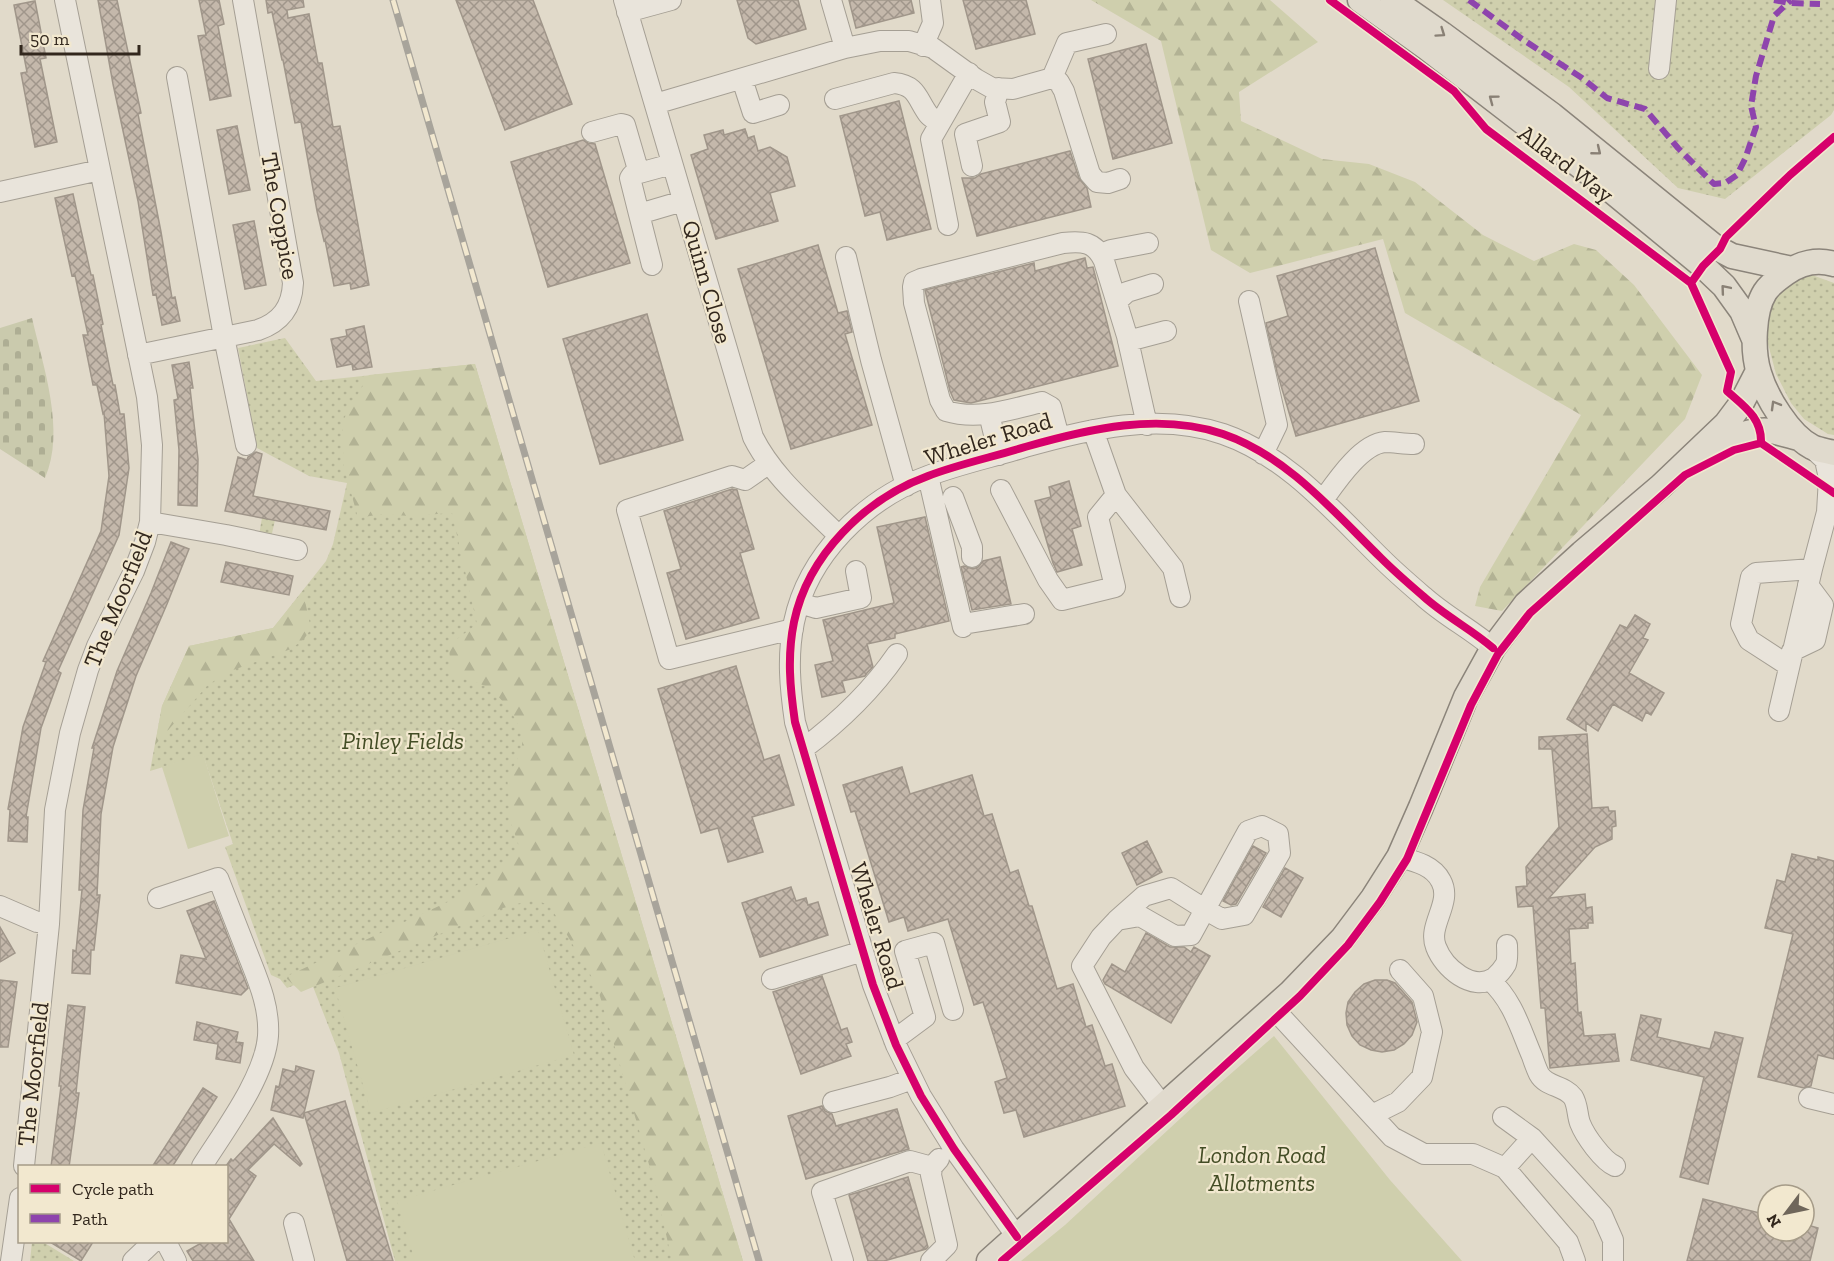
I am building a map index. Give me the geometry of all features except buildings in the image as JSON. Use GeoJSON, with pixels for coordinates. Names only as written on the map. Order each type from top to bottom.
{"type":"FeatureCollection","features":[{"type":"Feature","properties":{"kind":"main road","name":"Allard Way"},"geometry":{"type":"LineString","coordinates":[[1360,0],[1427,48],[1601,182],[1703,266],[1724,286],[1742,311],[1754,339]]}},
{"type":"Feature","properties":{"kind":"main road","name":"Allard Way"},"geometry":{"type":"LineString","coordinates":[[1393,0],[1552,115],[1715,247],[1732,256],[1812,265]]}},
{"type":"Feature","properties":{"kind":"main road"},"geometry":{"type":"LineString","coordinates":[[1815,446],[1781,417],[1758,371],[1754,339],[1758,310],[1765,291],[1812,265],[1834,243]]}},
{"type":"Feature","properties":{"kind":"main road"},"geometry":{"type":"LineString","coordinates":[[989,1261],[1290,993],[1343,938],[1399,857],[1466,697],[1492,648],[1526,604],[1726,424],[1741,404],[1758,371]]}},
{"type":"Feature","properties":{"kind":"main road"},"geometry":{"type":"LineString","coordinates":[[1682,466],[1732,439],[1750,433],[1771,431],[1815,446]]}},
{"type":"Feature","properties":{"kind":"street","name":"The Moorfield"},"geometry":{"type":"LineString","coordinates":[[24,1165],[49,924],[55,810],[70,733],[97,646],[134,571],[150,522],[152,445],[147,396],[65,0]]}},
{"type":"Feature","properties":{"kind":"street","name":"The Coppice"},"geometry":{"type":"LineString","coordinates":[[138,355],[258,330],[280,318],[287,309],[292,296],[293,283],[243,0]]}},
{"type":"Feature","properties":{"kind":"street"},"geometry":{"type":"LineString","coordinates":[[625,6],[671,0]]}},
{"type":"Feature","properties":{"kind":"street"},"geometry":{"type":"LineString","coordinates":[[831,0],[845,48]]}},
{"type":"Feature","properties":{"kind":"street"},"geometry":{"type":"LineString","coordinates":[[923,46],[933,23],[930,0]]}},
{"type":"Feature","properties":{"kind":"street"},"geometry":{"type":"LineString","coordinates":[[1659,69],[1666,0]]}},
{"type":"Feature","properties":{"kind":"street","name":"Quinn Close"},"geometry":{"type":"LineString","coordinates":[[625,6],[753,437],[774,472],[839,536]]}},
{"type":"Feature","properties":{"kind":"street"},"geometry":{"type":"LineString","coordinates":[[1044,81],[1067,43],[1106,34]]}},
{"type":"Feature","properties":{"kind":"street"},"geometry":{"type":"LineString","coordinates":[[655,104],[845,48],[880,41],[909,41],[933,48],[992,88],[1013,89],[1044,81],[1059,82],[1064,91],[1090,174],[1097,182],[1108,183],[1120,179]]}},
{"type":"Feature","properties":{"kind":"street"},"geometry":{"type":"LineString","coordinates":[[948,225],[931,139],[969,73]]}},
{"type":"Feature","properties":{"kind":"street"},"geometry":{"type":"LineString","coordinates":[[177,77],[246,445]]}},
{"type":"Feature","properties":{"kind":"street"},"geometry":{"type":"LineString","coordinates":[[742,79],[753,113],[779,105]]}},
{"type":"Feature","properties":{"kind":"street"},"geometry":{"type":"LineString","coordinates":[[835,99],[894,83],[902,84],[908,86],[918,96],[929,115],[940,123]]}},
{"type":"Feature","properties":{"kind":"street"},"geometry":{"type":"LineString","coordinates":[[972,166],[965,134],[1000,122],[995,102],[999,88]]}},
{"type":"Feature","properties":{"kind":"street"},"geometry":{"type":"LineString","coordinates":[[592,132],[621,124],[625,125],[639,173]]}},
{"type":"Feature","properties":{"kind":"street"},"geometry":{"type":"LineString","coordinates":[[652,265],[630,178],[632,175],[672,164]]}},
{"type":"Feature","properties":{"kind":"street"},"geometry":{"type":"LineString","coordinates":[[0,192],[100,170]]}},
{"type":"Feature","properties":{"kind":"street"},"geometry":{"type":"LineString","coordinates":[[639,214],[683,201]]}},
{"type":"Feature","properties":{"kind":"street"},"geometry":{"type":"LineString","coordinates":[[1059,437],[1051,407],[1046,402],[989,414],[956,414],[946,411],[940,400],[914,303],[914,282],[1063,243],[1082,241],[1092,246],[1101,254],[1128,340],[1147,425]]}},
{"type":"Feature","properties":{"kind":"street"},"geometry":{"type":"LineString","coordinates":[[1101,254],[1148,243]]}},
{"type":"Feature","properties":{"kind":"street"},"geometry":{"type":"LineString","coordinates":[[846,257],[906,486]]}},
{"type":"Feature","properties":{"kind":"street"},"geometry":{"type":"LineString","coordinates":[[1116,301],[1127,292],[1154,284]]}},
{"type":"Feature","properties":{"kind":"street"},"geometry":{"type":"LineString","coordinates":[[1249,301],[1277,425],[1263,454]]}},
{"type":"Feature","properties":{"kind":"street"},"geometry":{"type":"LineString","coordinates":[[1128,340],[1166,331]]}},
{"type":"Feature","properties":{"kind":"street"},"geometry":{"type":"LineString","coordinates":[[989,414],[999,455]]}},
{"type":"Feature","properties":{"kind":"street","name":"Wheler Road"},"geometry":{"type":"LineString","coordinates":[[1017,1237],[954,1149],[921,1096],[894,1040],[873,985],[795,722],[789,681],[793,629],[800,603],[813,573],[839,536],[854,520],[873,506],[928,476],[1059,437],[1093,430],[1147,425],[1188,426],[1223,434],[1263,454],[1290,471],[1428,601],[1479,636],[1492,648]]}},
{"type":"Feature","properties":{"kind":"street"},"geometry":{"type":"LineString","coordinates":[[1093,430],[1116,495],[1173,568],[1180,597]]}},
{"type":"Feature","properties":{"kind":"street"},"geometry":{"type":"LineString","coordinates":[[1323,500],[1343,473],[1366,450],[1386,442],[1414,444]]}},
{"type":"Feature","properties":{"kind":"street"},"geometry":{"type":"LineString","coordinates":[[1779,711],[1810,577],[1831,505],[1825,460],[1815,446]]}},
{"type":"Feature","properties":{"kind":"street"},"geometry":{"type":"LineString","coordinates":[[768,464],[745,480],[732,476],[627,510],[669,659],[793,629]]}},
{"type":"Feature","properties":{"kind":"street"},"geometry":{"type":"LineString","coordinates":[[928,476],[963,625],[1024,615]]}},
{"type":"Feature","properties":{"kind":"street"},"geometry":{"type":"LineString","coordinates":[[1001,490],[1048,580],[1062,600],[1115,587],[1098,517],[1116,495]]}},
{"type":"Feature","properties":{"kind":"street"},"geometry":{"type":"LineString","coordinates":[[946,552],[972,552],[953,497]]}},
{"type":"Feature","properties":{"kind":"street"},"geometry":{"type":"LineString","coordinates":[[150,522],[297,550]]}},
{"type":"Feature","properties":{"kind":"street"},"geometry":{"type":"LineString","coordinates":[[800,603],[816,608],[861,598],[856,571]]}},
{"type":"Feature","properties":{"kind":"street"},"geometry":{"type":"LineString","coordinates":[[1791,658],[1749,640],[1741,624],[1751,577],[1756,573],[1810,577]]}},
{"type":"Feature","properties":{"kind":"street"},"geometry":{"type":"LineString","coordinates":[[803,749],[832,727],[860,700],[897,654]]}},
{"type":"Feature","properties":{"kind":"street"},"geometry":{"type":"LineString","coordinates":[[1117,920],[1140,916],[1175,936],[1191,935],[1206,910],[1248,831],[1262,826],[1278,834],[1280,854],[1244,915],[1222,918],[1206,910],[1171,888],[1143,896],[1117,920],[1101,936],[1082,966],[1134,1068],[1163,1106]]}},
{"type":"Feature","properties":{"kind":"street"},"geometry":{"type":"LineString","coordinates":[[1399,857],[1430,868],[1442,882],[1445,900],[1434,939],[1442,958],[1463,978],[1481,982],[1497,976],[1507,961],[1507,945]]}},
{"type":"Feature","properties":{"kind":"street"},"geometry":{"type":"LineString","coordinates":[[158,897],[218,878],[264,994],[268,1038],[260,1066],[249,1091],[203,1165]]}},
{"type":"Feature","properties":{"kind":"street"},"geometry":{"type":"LineString","coordinates":[[0,906],[37,922],[49,924]]}},
{"type":"Feature","properties":{"kind":"street"},"geometry":{"type":"LineString","coordinates":[[894,1040],[925,1017],[904,951],[934,943],[953,1010]]}},
{"type":"Feature","properties":{"kind":"street"},"geometry":{"type":"LineString","coordinates":[[772,979],[863,951]]}},
{"type":"Feature","properties":{"kind":"street"},"geometry":{"type":"LineString","coordinates":[[1372,1116],[1398,1102],[1422,1077],[1432,1032],[1423,996],[1400,970]]}},
{"type":"Feature","properties":{"kind":"street"},"geometry":{"type":"LineString","coordinates":[[916,990],[945,980]]}},
{"type":"Feature","properties":{"kind":"street"},"geometry":{"type":"LineString","coordinates":[[1490,980],[1506,996],[1513,1008],[1539,1074],[1549,1083],[1572,1095],[1584,1130],[1602,1156],[1615,1166]]}},
{"type":"Feature","properties":{"kind":"street"},"geometry":{"type":"LineString","coordinates":[[1273,1008],[1392,1137],[1424,1154],[1473,1154],[1506,1168],[1568,1242],[1575,1261]]}},
{"type":"Feature","properties":{"kind":"street"},"geometry":{"type":"LineString","coordinates":[[833,1102],[912,1079]]}},
{"type":"Feature","properties":{"kind":"street"},"geometry":{"type":"LineString","coordinates":[[1809,1098],[1834,1104]]}},
{"type":"Feature","properties":{"kind":"street"},"geometry":{"type":"LineString","coordinates":[[1503,1117],[1532,1138],[1602,1215],[1613,1240],[1613,1261]]}},
{"type":"Feature","properties":{"kind":"street"},"geometry":{"type":"LineString","coordinates":[[1506,1168],[1532,1138]]}},
{"type":"Feature","properties":{"kind":"street"},"geometry":{"type":"LineString","coordinates":[[931,1261],[947,1245],[931,1176],[932,1167],[935,1161],[954,1149]]}},
{"type":"Feature","properties":{"kind":"street"},"geometry":{"type":"LineString","coordinates":[[843,1261],[822,1192],[910,1161],[932,1167]]}},
{"type":"Feature","properties":{"kind":"street"},"geometry":{"type":"LineString","coordinates":[[11,1261],[18,1212]]}},
{"type":"Feature","properties":{"kind":"street"},"geometry":{"type":"LineString","coordinates":[[294,1223],[304,1261]]}},
{"type":"Feature","properties":{"kind":"street"},"geometry":{"type":"LineString","coordinates":[[133,1261],[152,1243]]}},
{"type":"Feature","properties":{"kind":"street"},"geometry":{"type":"LineString","coordinates":[[167,1243],[176,1261]]}},
{"type":"Feature","properties":{"kind":"green space"},"geometry":{"type":"Polygon","coordinates":[[[1091,0],[1270,0],[1318,42],[1239,92],[1241,121],[1322,159],[1369,164],[1415,182],[1483,235],[1534,261],[1574,244],[1596,250],[1634,285],[1702,375],[1685,419],[1502,611],[1475,606],[1480,587],[1581,415],[1405,313],[1383,239],[1250,273],[1211,250],[1161,41],[1091,0]]]}},
{"type":"Feature","properties":{"kind":"green space"},"geometry":{"type":"Polygon","coordinates":[[[1443,0],[1834,0],[1834,110],[1831,115],[1725,199],[1678,188],[1569,87],[1443,0]]]}},
{"type":"Feature","properties":{"kind":"green space"},"geometry":{"type":"Polygon","coordinates":[[[1812,275],[1834,283],[1834,435],[1828,434],[1804,419],[1791,403],[1776,374],[1767,340],[1769,316],[1778,293],[1794,279],[1812,275]]]}},
{"type":"Feature","properties":{"kind":"green space"},"geometry":{"type":"Polygon","coordinates":[[[32,318],[53,419],[51,460],[45,478],[0,449],[0,328],[32,318]]]}},
{"type":"Feature","properties":{"kind":"green space","name":"Pinley Fields"},"geometry":{"type":"Polygon","coordinates":[[[285,338],[316,381],[475,364],[743,1261],[395,1261],[339,1053],[310,979],[287,988],[280,979],[271,975],[225,847],[233,844],[203,755],[150,771],[162,706],[189,646],[273,628],[326,561],[333,544],[347,483],[309,476],[257,448],[238,348],[285,338]]]}},
{"type":"Feature","properties":{"kind":"green space"},"geometry":{"type":"Polygon","coordinates":[[[475,364],[743,1261],[672,1261],[655,1185],[597,986],[550,906],[534,899],[500,909],[301,992],[285,977],[452,900],[490,877],[520,849],[511,823],[507,776],[520,752],[522,737],[518,724],[509,709],[487,687],[451,675],[449,645],[477,624],[452,513],[409,516],[382,514],[358,518],[344,467],[342,422],[369,375],[475,364]]]}},
{"type":"Feature","properties":{"kind":"green space"},"geometry":{"type":"Polygon","coordinates":[[[262,518],[275,520],[271,538],[259,535],[262,518]]]}},
{"type":"Feature","properties":{"kind":"green space"},"geometry":{"type":"Polygon","coordinates":[[[299,596],[305,601],[311,629],[304,639],[291,649],[225,673],[207,686],[155,745],[162,706],[189,646],[273,628],[299,596]]]}},
{"type":"Feature","properties":{"kind":"green space"},"geometry":{"type":"Polygon","coordinates":[[[203,754],[229,836],[188,849],[162,767],[203,754]]]}},
{"type":"Feature","properties":{"kind":"green space"},"geometry":{"type":"Polygon","coordinates":[[[538,930],[574,1055],[371,1113],[335,988],[538,930]]]}},
{"type":"Feature","properties":{"kind":"green space","name":"London Road Allotments"},"geometry":{"type":"Polygon","coordinates":[[[1274,1036],[1390,1180],[1462,1261],[1021,1261],[1065,1225],[1195,1105],[1274,1036]]]}},
{"type":"Feature","properties":{"kind":"green space"},"geometry":{"type":"Polygon","coordinates":[[[601,1143],[635,1261],[415,1261],[397,1201],[601,1143]]]}},
{"type":"Feature","properties":{"kind":"green space"},"geometry":{"type":"Polygon","coordinates":[[[32,1243],[45,1243],[74,1261],[30,1261],[32,1243]]]}},
{"type":"Feature","properties":{"kind":"railway"},"geometry":{"type":"LineString","coordinates":[[393,0],[759,1261]]}},
{"type":"Feature","properties":{"kind":"marked path"},"geometry":{"type":"LineString","coordinates":[[1469,0],[1522,39],[1582,78],[1607,98],[1645,109],[1678,148],[1714,184],[1725,183],[1737,175],[1745,159],[1756,127],[1751,106],[1756,76],[1774,16],[1791,0]]}},
{"type":"Feature","properties":{"kind":"marked path"},"geometry":{"type":"LineString","coordinates":[[1774,0],[1820,4]]}},
{"type":"Feature","properties":{"kind":"cycle path"},"geometry":{"type":"LineString","coordinates":[[1330,0],[1454,91],[1486,129],[1691,283],[1731,372],[1727,391],[1746,408],[1755,420],[1761,434],[1761,443],[1834,493]]}},
{"type":"Feature","properties":{"kind":"cycle path"},"geometry":{"type":"LineString","coordinates":[[1691,283],[1703,266],[1720,249],[1726,237],[1790,175],[1834,137]]}},
{"type":"Feature","properties":{"kind":"cycle path"},"geometry":{"type":"LineString","coordinates":[[1017,1237],[954,1149],[921,1096],[896,1045],[873,985],[795,722],[790,672],[790,647],[794,622],[801,597],[826,552],[862,515],[882,499],[928,476],[1074,434],[1124,426],[1174,424],[1223,434],[1268,456],[1327,504],[1412,587],[1493,648]]}},
{"type":"Feature","properties":{"kind":"cycle path"},"geometry":{"type":"LineString","coordinates":[[1002,1261],[1171,1115],[1300,996],[1348,945],[1380,902],[1407,859],[1471,705],[1498,654],[1530,613],[1685,475],[1734,450],[1761,443]]}}]}
